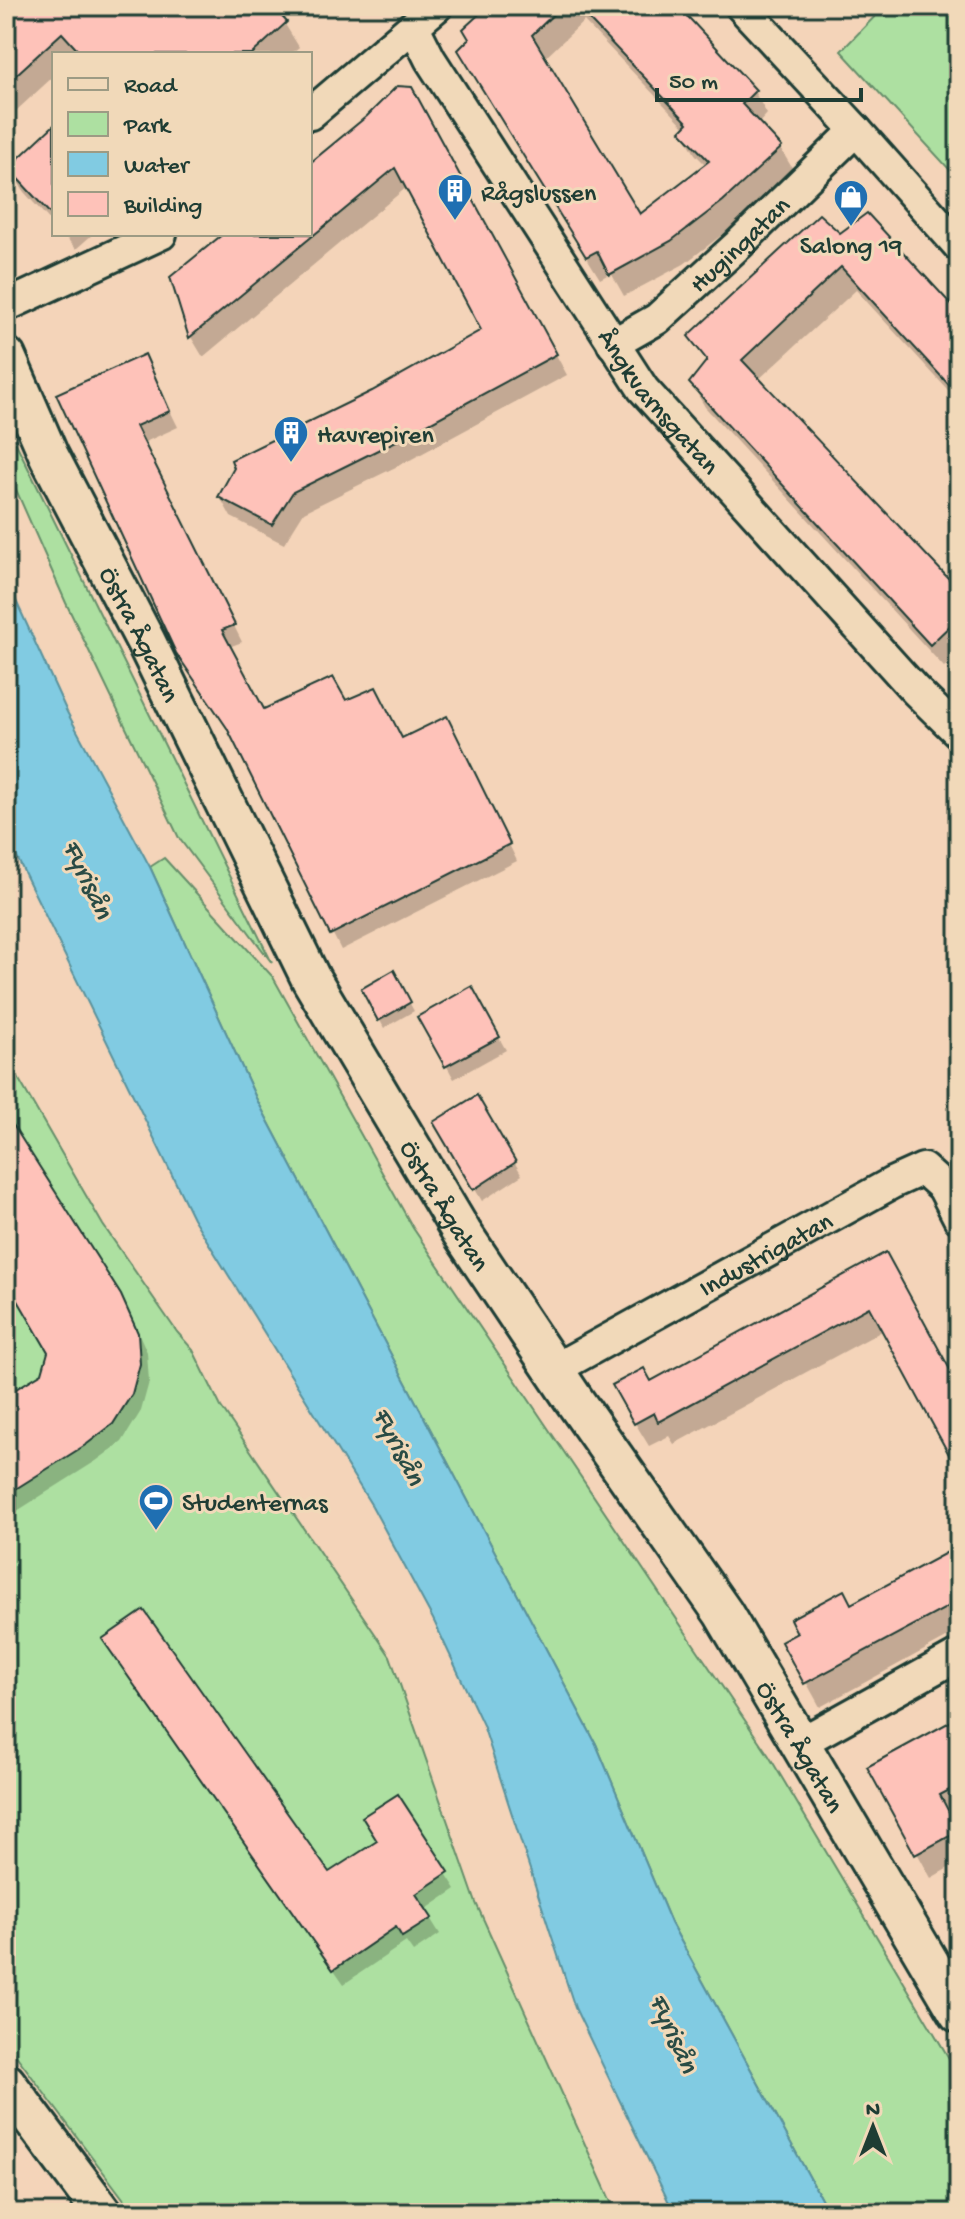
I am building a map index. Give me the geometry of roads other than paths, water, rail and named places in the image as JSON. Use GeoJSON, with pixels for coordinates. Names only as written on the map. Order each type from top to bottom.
{"type":"FeatureCollection","features":[{"type":"Feature","properties":{"kind":"street"},"geometry":{"type":"LineString","coordinates":[[312,112],[437,6]]}},
{"type":"Feature","properties":{"kind":"street"},"geometry":{"type":"LineString","coordinates":[[741,6],[959,246]]}},
{"type":"Feature","properties":{"kind":"street","name":"Ångkvarnsgatan"},"geometry":{"type":"LineString","coordinates":[[414,27],[430,59],[643,389],[915,690],[959,733]]}},
{"type":"Feature","properties":{"kind":"street","name":"Hugingatan"},"geometry":{"type":"LineString","coordinates":[[613,344],[657,319],[856,130]]}},
{"type":"Feature","properties":{"kind":"street"},"geometry":{"type":"LineString","coordinates":[[6,306],[157,236]]}},
{"type":"Feature","properties":{"kind":"street","name":"Östra Ågatan"},"geometry":{"type":"LineString","coordinates":[[6,357],[49,456],[146,642],[311,979],[462,1233],[723,1613],[959,2013]]}},
{"type":"Feature","properties":{"kind":"street","name":"Industrigatan"},"geometry":{"type":"LineString","coordinates":[[555,1369],[923,1169],[943,1187],[959,1218]]}},
{"type":"Feature","properties":{"kind":"street"},"geometry":{"type":"LineString","coordinates":[[800,1743],[959,1655]]}},
{"type":"Feature","properties":{"kind":"street"},"geometry":{"type":"LineString","coordinates":[[6,2083],[103,2213]]}},
{"type":"Feature","properties":{"kind":"water","name":"Fyrisån"},"geometry":{"type":"Polygon","coordinates":[[[6,579],[67,712],[150,867],[256,1098],[596,1744],[671,1923],[829,2213],[674,2213],[575,2008],[483,1725],[433,1619],[372,1506],[193,1218],[6,835],[6,579]]]}},
{"type":"Feature","properties":{"kind":"place","name":"Rågslussen"},"geometry":{"type":"Point","coordinates":[455,222]}},
{"type":"Feature","properties":{"kind":"place","name":"Salong 19"},"geometry":{"type":"Point","coordinates":[851,228]}},
{"type":"Feature","properties":{"kind":"place","name":"Havrepiren"},"geometry":{"type":"Point","coordinates":[291,464]}},
{"type":"Feature","properties":{"kind":"place","name":"Studenternas"},"geometry":{"type":"Point","coordinates":[156,1532]}}]}
